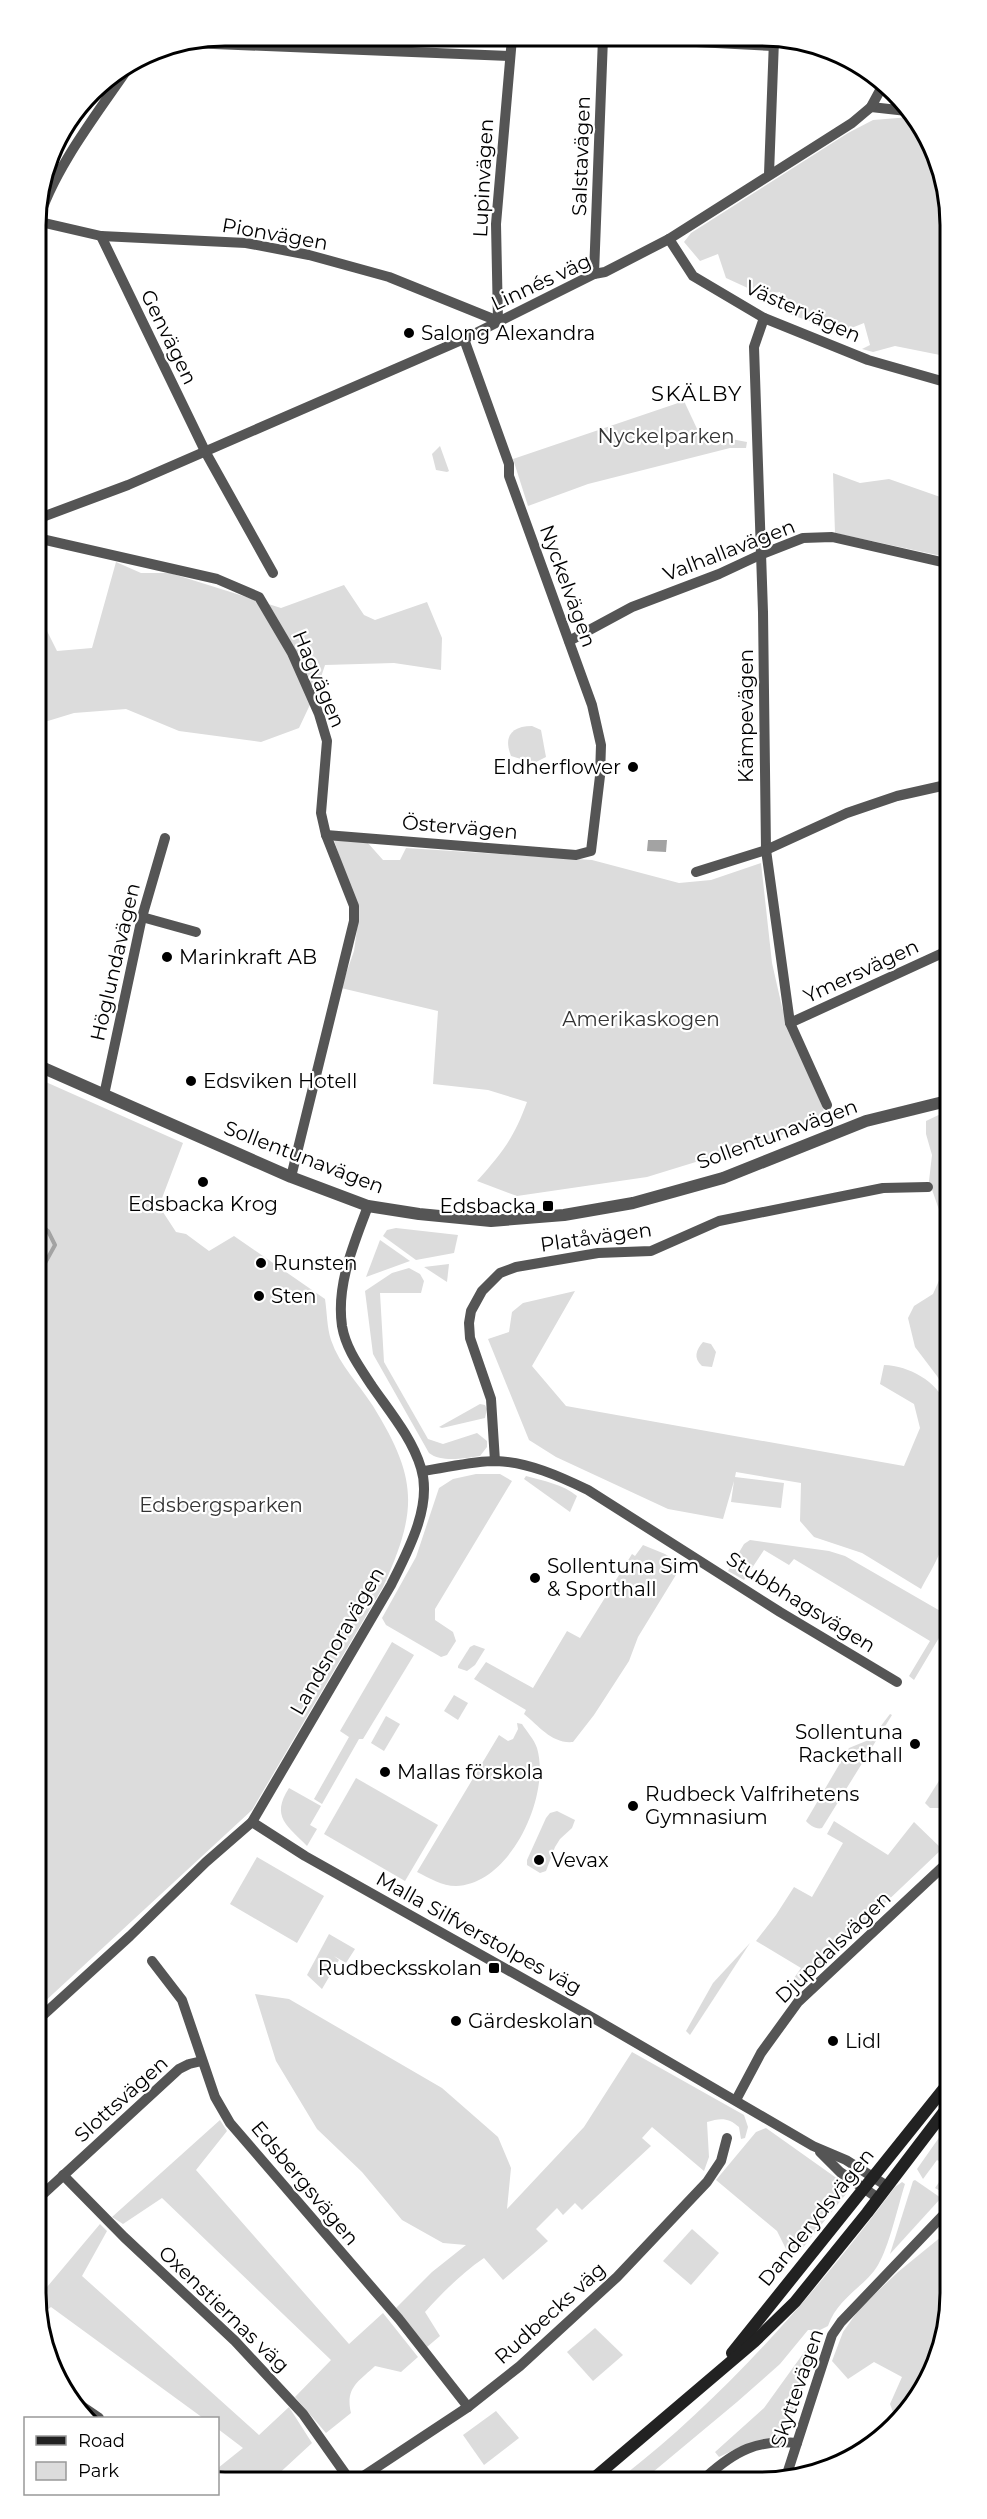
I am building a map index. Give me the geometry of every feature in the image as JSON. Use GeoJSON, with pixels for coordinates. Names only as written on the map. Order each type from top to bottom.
{"type":"FeatureCollection","features":[{"type":"Feature","properties":{"kind":"main road","name":"Danderydsvägen"},"geometry":{"type":"LineString","coordinates":[[713,2377],[940,2093]]}},
{"type":"Feature","properties":{"kind":"main road","name":"Danderydsvägen"},"geometry":{"type":"LineString","coordinates":[[601,2472],[754,2342],[795,2302],[940,2117]]}},
{"type":"Feature","properties":{"kind":"street","name":"Lupinvägen"},"geometry":{"type":"LineString","coordinates":[[498,321],[496,224],[511,46]]}},
{"type":"Feature","properties":{"kind":"street","name":"Salstavägen"},"geometry":{"type":"LineString","coordinates":[[594,274],[603,46]]}},
{"type":"Feature","properties":{"kind":"street"},"geometry":{"type":"LineString","coordinates":[[383,47],[509,56]]}},
{"type":"Feature","properties":{"kind":"street"},"geometry":{"type":"LineString","coordinates":[[769,174],[774,47]]}},
{"type":"Feature","properties":{"kind":"street"},"geometry":{"type":"LineString","coordinates":[[50,193],[72,153],[119,82]]}},
{"type":"Feature","properties":{"kind":"street"},"geometry":{"type":"LineString","coordinates":[[880,91],[871,107],[898,110]]}},
{"type":"Feature","properties":{"kind":"street","name":"Linnés väg"},"geometry":{"type":"LineString","coordinates":[[47,515],[206,453],[465,339],[594,274],[605,272],[669,239],[769,174],[818,146],[871,107]]}},
{"type":"Feature","properties":{"kind":"street","name":"Pionvägen"},"geometry":{"type":"LineString","coordinates":[[47,223],[101,236],[246,243],[309,255],[389,278],[498,321]]}},
{"type":"Feature","properties":{"kind":"street","name":"Genvägen"},"geometry":{"type":"LineString","coordinates":[[101,236],[206,453]]}},
{"type":"Feature","properties":{"kind":"street","name":"Västervägen"},"geometry":{"type":"LineString","coordinates":[[669,239],[693,276],[764,318],[868,360],[940,381]]}},
{"type":"Feature","properties":{"kind":"street","name":"Kämpevägen"},"geometry":{"type":"LineString","coordinates":[[764,318],[754,347],[762,554],[766,850],[790,1023],[827,1105]]}},
{"type":"Feature","properties":{"kind":"street","name":"Nyckelvägen"},"geometry":{"type":"LineString","coordinates":[[465,339],[508,464],[508,476],[592,705],[601,746],[591,850]]}},
{"type":"Feature","properties":{"kind":"street"},"geometry":{"type":"LineString","coordinates":[[206,453],[273,573]]}},
{"type":"Feature","properties":{"kind":"street","name":"Valhallavägen"},"geometry":{"type":"LineString","coordinates":[[569,641],[632,607],[719,574],[803,538],[832,537],[940,562]]}},
{"type":"Feature","properties":{"kind":"street","name":"Hagvägen"},"geometry":{"type":"LineString","coordinates":[[47,539],[217,579],[259,597],[292,654],[319,714],[327,741],[321,813],[326,835],[354,906],[354,921],[291,1177]]}},
{"type":"Feature","properties":{"kind":"street"},"geometry":{"type":"LineString","coordinates":[[696,872],[766,850],[847,813],[940,786]]}},
{"type":"Feature","properties":{"kind":"street","name":"Östervägen"},"geometry":{"type":"LineString","coordinates":[[326,835],[576,855],[591,850]]}},
{"type":"Feature","properties":{"kind":"street","name":"Höglundavägen"},"geometry":{"type":"LineString","coordinates":[[104,1095],[142,917],[165,837]]}},
{"type":"Feature","properties":{"kind":"street"},"geometry":{"type":"LineString","coordinates":[[142,917],[196,932]]}},
{"type":"Feature","properties":{"kind":"street","name":"Ymersvägen"},"geometry":{"type":"LineString","coordinates":[[790,1023],[940,954]]}},
{"type":"Feature","properties":{"kind":"street","name":"Sollentunavägen"},"geometry":{"type":"LineString","coordinates":[[47,1069],[291,1177],[368,1206],[491,1221],[564,1215],[633,1203],[723,1178],[866,1121],[940,1103]]}},
{"type":"Feature","properties":{"kind":"street","name":"Platåvägen"},"geometry":{"type":"LineString","coordinates":[[495,1461],[491,1399],[470,1338],[469,1323],[471,1311],[482,1292],[500,1273],[516,1267],[598,1253],[651,1251],[719,1221],[883,1188],[928,1187]]}},
{"type":"Feature","properties":{"kind":"street","name":"Landsnoravägen"},"geometry":{"type":"LineString","coordinates":[[46,2012],[130,1936],[206,1862],[252,1822],[391,1585],[411,1546],[421,1514],[423,1471],[407,1438],[348,1349],[342,1325],[341,1301],[349,1260],[368,1206]]}},
{"type":"Feature","properties":{"kind":"street","name":"Stubbhagsvägen"},"geometry":{"type":"LineString","coordinates":[[423,1471],[495,1461],[559,1476],[588,1490],[780,1612],[897,1682]]}},
{"type":"Feature","properties":{"kind":"street","name":"Malla Silfverstolpes väg"},"geometry":{"type":"LineString","coordinates":[[252,1822],[305,1856],[530,1981],[813,2146],[846,2160],[887,2186]]}},
{"type":"Feature","properties":{"kind":"street","name":"Djupdalsvägen"},"geometry":{"type":"LineString","coordinates":[[736,2100],[761,2053],[798,2002],[940,1869]]}},
{"type":"Feature","properties":{"kind":"street","name":"Edsbergsvägen"},"geometry":{"type":"LineString","coordinates":[[152,1961],[182,2000],[188,2012],[215,2097],[230,2122],[399,2319],[468,2407]]}},
{"type":"Feature","properties":{"kind":"street","name":"Slottsvägen"},"geometry":{"type":"LineString","coordinates":[[46,2191],[179,2069],[202,2061]]}},
{"type":"Feature","properties":{"kind":"street","name":"Rudbecks väg"},"geometry":{"type":"LineString","coordinates":[[370,2472],[468,2407],[520,2366],[617,2277],[707,2182],[721,2161],[727,2138]]}},
{"type":"Feature","properties":{"kind":"street","name":"Malla Silfverstolpes väg"},"geometry":{"type":"LineString","coordinates":[[813,2146],[840,2172],[878,2198]]}},
{"type":"Feature","properties":{"kind":"street","name":"Oxenstiernas väg"},"geometry":{"type":"LineString","coordinates":[[63,2175],[124,2237],[235,2341],[303,2414],[344,2472]]}},
{"type":"Feature","properties":{"kind":"street","name":"Skyttevägen"},"geometry":{"type":"LineString","coordinates":[[788,2470],[832,2335],[940,2219]]}},
{"type":"Feature","properties":{"kind":"street"},"geometry":{"type":"LineString","coordinates":[[712,2472],[740,2450],[774,2442],[797,2443]]}},
{"type":"Feature","properties":{"kind":"green space"},"geometry":{"type":"Polygon","coordinates":[[[905,117],[927,157],[934,179],[939,202],[940,225],[940,355],[895,346],[873,352],[862,349],[870,345],[864,323],[849,329],[846,334],[786,313],[780,292],[763,295],[726,278],[718,254],[700,261],[684,242],[691,233],[848,133],[873,120],[905,117]]]}},
{"type":"Feature","properties":{"kind":"green space","name":"Nyckelparken"},"geometry":{"type":"Polygon","coordinates":[[[684,401],[699,433],[747,442],[746,448],[730,448],[588,484],[528,506],[513,459],[684,401]]]}},
{"type":"Feature","properties":{"kind":"green space"},"geometry":{"type":"Polygon","coordinates":[[[440,446],[449,471],[447,472],[436,470],[432,454],[440,446]]]}},
{"type":"Feature","properties":{"kind":"green space"},"geometry":{"type":"Polygon","coordinates":[[[833,473],[860,483],[889,479],[940,497],[940,556],[835,533],[833,473]]]}},
{"type":"Feature","properties":{"kind":"green space"},"geometry":{"type":"Polygon","coordinates":[[[116,562],[141,573],[170,573],[281,608],[344,585],[364,615],[375,620],[427,602],[442,638],[441,670],[394,663],[325,665],[316,692],[299,728],[261,742],[179,731],[126,709],[74,713],[47,721],[47,631],[57,651],[92,648],[116,562]]]}},
{"type":"Feature","properties":{"kind":"green space"},"geometry":{"type":"Polygon","coordinates":[[[532,726],[541,730],[546,757],[534,763],[511,756],[508,743],[514,730],[532,726]]]}},
{"type":"Feature","properties":{"kind":"green space","name":"Amerikaskogen"},"geometry":{"type":"Polygon","coordinates":[[[334,840],[367,842],[383,860],[400,860],[406,848],[592,860],[679,883],[711,880],[761,863],[772,963],[782,1007],[826,1116],[777,1137],[647,1177],[517,1196],[477,1181],[506,1145],[527,1102],[488,1090],[433,1084],[438,1011],[341,988],[354,951],[359,915],[334,840]]]}},
{"type":"Feature","properties":{"kind":"green space","name":"Edsbergsparken"},"geometry":{"type":"Polygon","coordinates":[[[47,1082],[183,1143],[159,1206],[176,1232],[186,1234],[209,1251],[234,1236],[325,1299],[331,1340],[335,1349],[388,1432],[405,1475],[408,1495],[403,1537],[383,1587],[252,1810],[46,2000],[47,1082]]]}},
{"type":"Feature","properties":{"kind":"green space"},"geometry":{"type":"Polygon","coordinates":[[[940,1114],[940,1213],[929,1181],[932,1155],[926,1134],[926,1121],[940,1114]]]}},
{"type":"Feature","properties":{"kind":"green space"},"geometry":{"type":"Polygon","coordinates":[[[396,1228],[458,1235],[454,1253],[416,1260],[383,1236],[387,1230],[396,1228]]]}},
{"type":"Feature","properties":{"kind":"green space"},"geometry":{"type":"Polygon","coordinates":[[[380,1240],[410,1261],[366,1277],[380,1240]]]}},
{"type":"Feature","properties":{"kind":"green space"},"geometry":{"type":"Polygon","coordinates":[[[449,1264],[447,1282],[424,1267],[449,1264]]]}},
{"type":"Feature","properties":{"kind":"green space"},"geometry":{"type":"Polygon","coordinates":[[[409,1268],[420,1274],[424,1281],[421,1293],[380,1293],[384,1362],[428,1439],[443,1444],[477,1433],[487,1441],[487,1447],[480,1456],[447,1459],[429,1453],[373,1354],[365,1291],[392,1273],[409,1268]]]}},
{"type":"Feature","properties":{"kind":"green space"},"geometry":{"type":"Polygon","coordinates":[[[940,1278],[940,1381],[915,1347],[908,1318],[914,1306],[933,1294],[940,1278]]]}},
{"type":"Feature","properties":{"kind":"green space"},"geometry":{"type":"Polygon","coordinates":[[[575,1291],[532,1366],[566,1406],[904,1466],[920,1428],[914,1404],[880,1384],[884,1365],[903,1368],[921,1376],[940,1394],[940,1552],[921,1589],[862,1553],[814,1537],[800,1521],[801,1483],[736,1472],[735,1477],[784,1483],[781,1508],[731,1502],[734,1481],[723,1519],[668,1509],[556,1457],[529,1440],[488,1339],[509,1332],[512,1312],[523,1303],[575,1291]]]}},
{"type":"Feature","properties":{"kind":"green space"},"geometry":{"type":"Polygon","coordinates":[[[703,1342],[711,1344],[716,1352],[712,1367],[702,1366],[697,1360],[697,1351],[703,1342]]]}},
{"type":"Feature","properties":{"kind":"green space"},"geometry":{"type":"Polygon","coordinates":[[[480,1404],[485,1405],[487,1409],[485,1418],[439,1427],[480,1404]]]}},
{"type":"Feature","properties":{"kind":"green space"},"geometry":{"type":"Polygon","coordinates":[[[476,1474],[500,1474],[512,1481],[435,1609],[435,1620],[453,1632],[456,1641],[447,1655],[441,1657],[386,1625],[382,1618],[416,1557],[439,1488],[453,1479],[476,1474]]]}},
{"type":"Feature","properties":{"kind":"green space"},"geometry":{"type":"Polygon","coordinates":[[[526,1476],[559,1486],[577,1496],[570,1512],[524,1479],[526,1476]]]}},
{"type":"Feature","properties":{"kind":"green space"},"geometry":{"type":"Polygon","coordinates":[[[750,1540],[829,1551],[845,1556],[940,1611],[940,1636],[914,1680],[909,1676],[930,1641],[794,1559],[789,1565],[764,1550],[744,1580],[728,1571],[744,1544],[750,1540]]]}},
{"type":"Feature","properties":{"kind":"green space"},"geometry":{"type":"Polygon","coordinates":[[[643,1545],[665,1554],[682,1565],[638,1637],[629,1661],[594,1715],[573,1742],[565,1742],[552,1737],[524,1714],[526,1710],[474,1679],[486,1662],[533,1688],[567,1631],[580,1638],[632,1554],[635,1556],[643,1545]]]}},
{"type":"Feature","properties":{"kind":"green space"},"geometry":{"type":"Polygon","coordinates":[[[392,1642],[414,1655],[363,1739],[359,1739],[322,1804],[314,1799],[349,1737],[340,1731],[392,1642]]]}},
{"type":"Feature","properties":{"kind":"green space"},"geometry":{"type":"Polygon","coordinates":[[[474,1645],[485,1649],[475,1665],[467,1671],[458,1668],[470,1647],[474,1645]]]}},
{"type":"Feature","properties":{"kind":"green space"},"geometry":{"type":"Polygon","coordinates":[[[454,1695],[468,1703],[458,1720],[444,1711],[454,1695]]]}},
{"type":"Feature","properties":{"kind":"green space"},"geometry":{"type":"Polygon","coordinates":[[[890,1714],[892,1715],[822,1828],[809,1824],[806,1821],[849,1748],[871,1739],[890,1714]]]}},
{"type":"Feature","properties":{"kind":"green space"},"geometry":{"type":"Polygon","coordinates":[[[386,1716],[400,1724],[384,1751],[371,1743],[386,1716]]]}},
{"type":"Feature","properties":{"kind":"green space"},"geometry":{"type":"Polygon","coordinates":[[[517,1723],[522,1724],[534,1742],[540,1767],[538,1789],[532,1812],[509,1854],[494,1870],[476,1881],[456,1886],[441,1883],[417,1872],[499,1735],[508,1741],[513,1739],[518,1729],[517,1723]]]}},
{"type":"Feature","properties":{"kind":"green space"},"geometry":{"type":"Polygon","coordinates":[[[356,1778],[438,1825],[405,1881],[324,1834],[356,1778]]]}},
{"type":"Feature","properties":{"kind":"green space"},"geometry":{"type":"Polygon","coordinates":[[[940,1779],[940,1808],[930,1808],[925,1803],[940,1779]]]}},
{"type":"Feature","properties":{"kind":"green space"},"geometry":{"type":"Polygon","coordinates":[[[289,1788],[321,1806],[310,1825],[317,1829],[307,1846],[288,1827],[281,1814],[281,1806],[289,1788]]]}},
{"type":"Feature","properties":{"kind":"green space"},"geometry":{"type":"Polygon","coordinates":[[[557,1811],[575,1820],[572,1828],[555,1847],[546,1871],[540,1873],[527,1865],[527,1860],[546,1818],[550,1813],[557,1811]]]}},
{"type":"Feature","properties":{"kind":"green space"},"geometry":{"type":"Polygon","coordinates":[[[834,1821],[888,1855],[914,1822],[940,1847],[940,1851],[821,1964],[803,1979],[794,1983],[792,1981],[801,1968],[756,1941],[794,1887],[812,1897],[843,1843],[827,1834],[834,1821]]]}},
{"type":"Feature","properties":{"kind":"green space"},"geometry":{"type":"Polygon","coordinates":[[[257,1857],[324,1896],[297,1943],[230,1904],[257,1857]]]}},
{"type":"Feature","properties":{"kind":"green space"},"geometry":{"type":"Polygon","coordinates":[[[329,1934],[355,1949],[346,1963],[334,1956],[339,1960],[322,1989],[307,1975],[329,1934]]]}},
{"type":"Feature","properties":{"kind":"green space"},"geometry":{"type":"Polygon","coordinates":[[[750,1943],[690,2035],[686,2031],[713,1983],[750,1943]]]}},
{"type":"Feature","properties":{"kind":"green space"},"geometry":{"type":"Polygon","coordinates":[[[255,1994],[289,1999],[442,2088],[498,2137],[511,2168],[507,2209],[584,2127],[632,2052],[744,2115],[748,2127],[745,2138],[741,2139],[739,2127],[731,2121],[720,2119],[707,2122],[709,2157],[704,2171],[652,2127],[642,2138],[651,2146],[582,2210],[575,2203],[563,2215],[557,2208],[536,2229],[548,2241],[503,2280],[484,2258],[446,2290],[425,2312],[440,2336],[427,2347],[396,2308],[432,2272],[466,2245],[443,2243],[402,2220],[362,2172],[317,2129],[276,2061],[255,1994]]]}},
{"type":"Feature","properties":{"kind":"green space"},"geometry":{"type":"Polygon","coordinates":[[[220,2120],[227,2131],[196,2170],[349,2344],[383,2313],[418,2357],[401,2372],[375,2366],[358,2381],[351,2391],[351,2413],[326,2433],[295,2397],[331,2360],[162,2198],[123,2224],[112,2217],[220,2120]]]}},
{"type":"Feature","properties":{"kind":"green space"},"geometry":{"type":"Polygon","coordinates":[[[766,2128],[835,2177],[842,2184],[846,2194],[801,2250],[788,2253],[777,2231],[716,2180],[756,2132],[766,2128]]]}},
{"type":"Feature","properties":{"kind":"green space"},"geometry":{"type":"Polygon","coordinates":[[[940,2136],[940,2162],[937,2160],[923,2179],[917,2169],[940,2136]]]}},
{"type":"Feature","properties":{"kind":"green space"},"geometry":{"type":"Polygon","coordinates":[[[915,2180],[940,2199],[890,2254],[915,2180]]]}},
{"type":"Feature","properties":{"kind":"green space"},"geometry":{"type":"Polygon","coordinates":[[[940,2181],[940,2191],[935,2188],[940,2181]]]}},
{"type":"Feature","properties":{"kind":"green space"},"geometry":{"type":"Polygon","coordinates":[[[902,2182],[905,2184],[882,2257],[873,2273],[838,2307],[828,2326],[820,2330],[808,2330],[780,2364],[653,2472],[628,2472],[697,2413],[768,2341],[802,2304],[895,2187],[902,2182]]]}},
{"type":"Feature","properties":{"kind":"green space"},"geometry":{"type":"Polygon","coordinates":[[[100,2224],[107,2231],[82,2276],[259,2435],[289,2407],[312,2443],[281,2472],[219,2472],[219,2467],[243,2448],[219,2430],[219,2417],[202,2417],[51,2307],[47,2310],[46,2288],[100,2224]]]}},
{"type":"Feature","properties":{"kind":"green space"},"geometry":{"type":"Polygon","coordinates":[[[692,2229],[719,2253],[691,2285],[663,2261],[692,2229]]]}},
{"type":"Feature","properties":{"kind":"green space"},"geometry":{"type":"Polygon","coordinates":[[[940,2238],[940,2305],[937,2329],[927,2362],[917,2383],[894,2414],[890,2404],[902,2377],[874,2362],[848,2379],[832,2361],[843,2332],[860,2308],[898,2272],[940,2238]]]}},
{"type":"Feature","properties":{"kind":"green space"},"geometry":{"type":"Polygon","coordinates":[[[595,2328],[623,2355],[593,2381],[567,2352],[595,2328]]]}},
{"type":"Feature","properties":{"kind":"green space"},"geometry":{"type":"Polygon","coordinates":[[[818,2348],[785,2436],[742,2446],[719,2457],[715,2452],[764,2408],[805,2351],[818,2348]]]}},
{"type":"Feature","properties":{"kind":"green space"},"geometry":{"type":"Polygon","coordinates":[[[496,2411],[519,2438],[484,2465],[463,2435],[496,2411]]]}},
{"type":"Feature","properties":{"kind":"shaded area"},"geometry":{"type":"Polygon","coordinates":[[[648,840],[667,840],[666,852],[647,851],[648,840]]]}},
{"type":"Feature","properties":{"kind":"waterway"},"geometry":{"type":"LineString","coordinates":[[46,1260],[55,1245],[47,1230]]}},
{"type":"Feature","properties":{"kind":"place","name":"Salong Alexandra"},"geometry":{"type":"Point","coordinates":[409,333]}},
{"type":"Feature","properties":{"kind":"place","name":"Eldherflower"},"geometry":{"type":"Point","coordinates":[633,767]}},
{"type":"Feature","properties":{"kind":"place","name":"Marinkraft AB"},"geometry":{"type":"Point","coordinates":[167,957]}},
{"type":"Feature","properties":{"kind":"place","name":"Edsviken Hotell"},"geometry":{"type":"Point","coordinates":[191,1081]}},
{"type":"Feature","properties":{"kind":"place","name":"Edsbacka Krog"},"geometry":{"type":"Point","coordinates":[203,1182]}},
{"type":"Feature","properties":{"kind":"place","name":"Edsbacka"},"geometry":{"type":"Point","coordinates":[548,1206]}},
{"type":"Feature","properties":{"kind":"place","name":"Runsten"},"geometry":{"type":"Point","coordinates":[261,1263]}},
{"type":"Feature","properties":{"kind":"place","name":"Sten"},"geometry":{"type":"Point","coordinates":[259,1296]}},
{"type":"Feature","properties":{"kind":"place","name":"Sollentuna Sim & Sporthall"},"geometry":{"type":"Point","coordinates":[535,1578]}},
{"type":"Feature","properties":{"kind":"place","name":"Sollentuna Rackethall"},"geometry":{"type":"Point","coordinates":[915,1744]}},
{"type":"Feature","properties":{"kind":"place","name":"Mallas förskola"},"geometry":{"type":"Point","coordinates":[385,1772]}},
{"type":"Feature","properties":{"kind":"place","name":"Rudbeck Valfrihetens Gymnasium"},"geometry":{"type":"Point","coordinates":[633,1806]}},
{"type":"Feature","properties":{"kind":"place","name":"Vevax"},"geometry":{"type":"Point","coordinates":[539,1860]}},
{"type":"Feature","properties":{"kind":"place","name":"Rudbecksskolan"},"geometry":{"type":"Point","coordinates":[494,1968]}},
{"type":"Feature","properties":{"kind":"place","name":"Gärdeskolan"},"geometry":{"type":"Point","coordinates":[456,2021]}},
{"type":"Feature","properties":{"kind":"place","name":"Lidl"},"geometry":{"type":"Point","coordinates":[833,2041]}},
{"type":"Feature","properties":{"kind":"district","name":"SKÄLBY"},"geometry":{"type":"Point","coordinates":[697,393]}}]}
